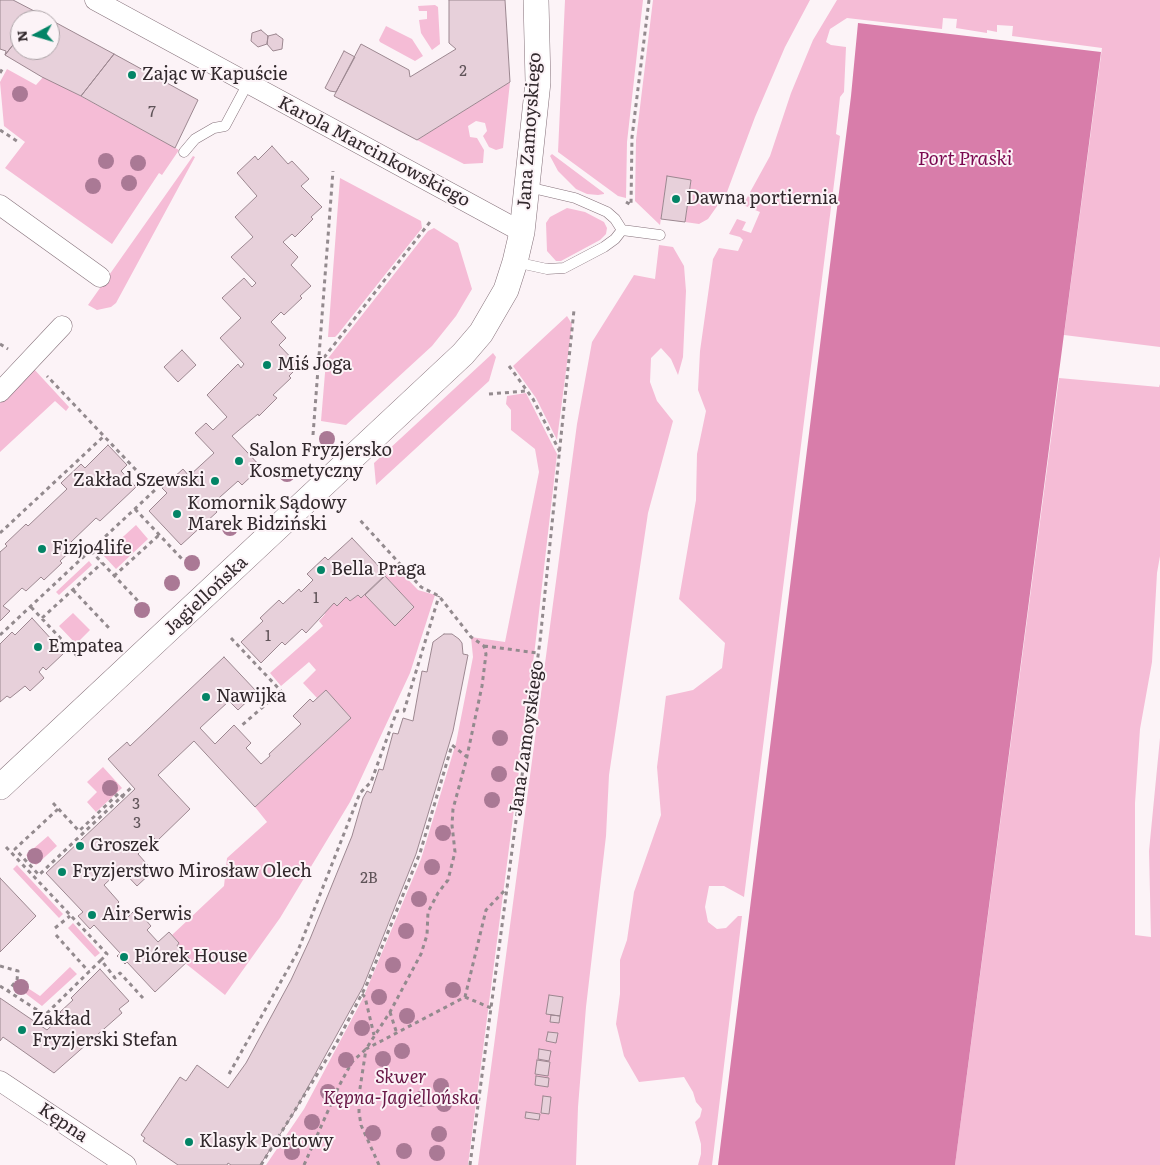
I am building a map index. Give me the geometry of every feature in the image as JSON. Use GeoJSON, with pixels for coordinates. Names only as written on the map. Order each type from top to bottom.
{"type":"FeatureCollection","features":[{"type":"Feature","properties":{"kind":"street","name":"Karola Marcinkowskiego"},"geometry":{"type":"LineString","coordinates":[[95,0],[522,232]]}},
{"type":"Feature","properties":{"kind":"street","name":"Jana Zamoyskiego"},"geometry":{"type":"LineString","coordinates":[[522,232],[538,82],[536,0]]}},
{"type":"Feature","properties":{"kind":"street"},"geometry":{"type":"LineString","coordinates":[[0,205],[100,277]]}},
{"type":"Feature","properties":{"kind":"street","name":"Jagiellońska"},"geometry":{"type":"LineString","coordinates":[[0,787],[463,354],[481,333],[506,290],[522,232]]}},
{"type":"Feature","properties":{"kind":"street"},"geometry":{"type":"LineString","coordinates":[[0,392],[62,326]]}},
{"type":"Feature","properties":{"kind":"street","name":"Kępna"},"geometry":{"type":"LineString","coordinates":[[0,1081],[126,1165]]}},
{"type":"Feature","properties":{"kind":"lane"},"geometry":{"type":"LineString","coordinates":[[184,152],[195,139],[214,128],[224,126],[248,83]]}},
{"type":"Feature","properties":{"kind":"lane"},"geometry":{"type":"LineString","coordinates":[[528,187],[575,198],[607,212],[615,219],[622,230]]}},
{"type":"Feature","properties":{"kind":"lane"},"geometry":{"type":"LineString","coordinates":[[622,230],[660,235]]}},
{"type":"Feature","properties":{"kind":"lane"},"geometry":{"type":"LineString","coordinates":[[515,262],[547,269],[564,268],[615,239],[622,230]]}},
{"type":"Feature","properties":{"kind":"path"},"geometry":{"type":"LineString","coordinates":[[623,201],[631,205],[632,137],[649,0]]}},
{"type":"Feature","properties":{"kind":"path"},"geometry":{"type":"LineString","coordinates":[[0,73],[3,68]]}},
{"type":"Feature","properties":{"kind":"path"},"geometry":{"type":"LineString","coordinates":[[0,131],[20,143]]}},
{"type":"Feature","properties":{"kind":"path"},"geometry":{"type":"LineString","coordinates":[[314,435],[333,170]]}},
{"type":"Feature","properties":{"kind":"path"},"geometry":{"type":"LineString","coordinates":[[319,365],[430,222]]}},
{"type":"Feature","properties":{"kind":"path","name":"Jana Zamoyskiego"},"geometry":{"type":"LineString","coordinates":[[470,1165],[538,653],[574,310]]}},
{"type":"Feature","properties":{"kind":"path"},"geometry":{"type":"LineString","coordinates":[[0,635],[155,490],[32,359]]}},
{"type":"Feature","properties":{"kind":"path"},"geometry":{"type":"LineString","coordinates":[[509,366],[527,391],[560,452]]}},
{"type":"Feature","properties":{"kind":"path"},"geometry":{"type":"LineString","coordinates":[[489,394],[527,391]]}},
{"type":"Feature","properties":{"kind":"path"},"geometry":{"type":"LineString","coordinates":[[0,534],[104,436]]}},
{"type":"Feature","properties":{"kind":"path"},"geometry":{"type":"LineString","coordinates":[[135,509],[182,559]]}},
{"type":"Feature","properties":{"kind":"path"},"geometry":{"type":"LineString","coordinates":[[358,518],[421,586],[439,596],[471,637],[484,646],[538,653]]}},
{"type":"Feature","properties":{"kind":"path"},"geometry":{"type":"LineString","coordinates":[[114,576],[159,535]]}},
{"type":"Feature","properties":{"kind":"path"},"geometry":{"type":"LineString","coordinates":[[91,551],[138,601]]}},
{"type":"Feature","properties":{"kind":"path"},"geometry":{"type":"LineString","coordinates":[[42,618],[102,563]]}},
{"type":"Feature","properties":{"kind":"path"},"geometry":{"type":"LineString","coordinates":[[73,590],[109,628]]}},
{"type":"Feature","properties":{"kind":"path"},"geometry":{"type":"LineString","coordinates":[[229,1074],[297,954],[360,794],[371,782],[397,711],[404,711],[439,596]]}},
{"type":"Feature","properties":{"kind":"path"},"geometry":{"type":"LineString","coordinates":[[31,607],[78,657]]}},
{"type":"Feature","properties":{"kind":"path"},"geometry":{"type":"LineString","coordinates":[[231,638],[281,690],[240,727]]}},
{"type":"Feature","properties":{"kind":"path"},"geometry":{"type":"LineString","coordinates":[[304,1165],[339,1086],[352,1062],[366,1049],[390,1012],[421,954],[427,935],[428,912],[448,880],[455,852],[452,825],[453,809],[467,757],[482,686],[486,654],[484,646]]}},
{"type":"Feature","properties":{"kind":"path"},"geometry":{"type":"LineString","coordinates":[[261,1165],[336,1044],[362,994],[420,853],[449,750],[452,745],[467,757]]}},
{"type":"Feature","properties":{"kind":"path"},"geometry":{"type":"LineString","coordinates":[[58,809],[15,850],[39,875],[133,786]]}},
{"type":"Feature","properties":{"kind":"path"},"geometry":{"type":"LineString","coordinates":[[53,803],[79,831],[119,793],[125,799]]}},
{"type":"Feature","properties":{"kind":"path"},"geometry":{"type":"LineString","coordinates":[[0,986],[45,1015],[107,954],[6,848]]}},
{"type":"Feature","properties":{"kind":"path"},"geometry":{"type":"LineString","coordinates":[[366,1049],[465,997],[486,910],[507,888]]}},
{"type":"Feature","properties":{"kind":"path"},"geometry":{"type":"LineString","coordinates":[[55,928],[70,916]]}},
{"type":"Feature","properties":{"kind":"path"},"geometry":{"type":"LineString","coordinates":[[56,934],[89,972]]}},
{"type":"Feature","properties":{"kind":"path"},"geometry":{"type":"LineString","coordinates":[[101,960],[115,978],[120,973],[143,998]]}},
{"type":"Feature","properties":{"kind":"path"},"geometry":{"type":"LineString","coordinates":[[0,966],[18,972],[17,980],[8,991]]}},
{"type":"Feature","properties":{"kind":"path"},"geometry":{"type":"LineString","coordinates":[[362,994],[366,997],[374,1036]]}},
{"type":"Feature","properties":{"kind":"path"},"geometry":{"type":"LineString","coordinates":[[465,997],[491,1008]]}},
{"type":"Feature","properties":{"kind":"path"},"geometry":{"type":"LineString","coordinates":[[390,1012],[397,1034]]}},
{"type":"Feature","properties":{"kind":"path"},"geometry":{"type":"LineString","coordinates":[[366,1049],[358,1094],[361,1125],[379,1165]]}},
{"type":"Feature","properties":{"kind":"green space"},"geometry":{"type":"Polygon","coordinates":[[[565,0],[643,0],[627,142],[626,198],[618,196],[558,152],[565,0]]]}},
{"type":"Feature","properties":{"kind":"green space"},"geometry":{"type":"Polygon","coordinates":[[[653,0],[810,0],[785,47],[755,117],[727,192],[708,219],[699,224],[685,222],[691,180],[667,177],[660,225],[635,201],[636,140],[653,0]]]}},
{"type":"Feature","properties":{"kind":"green space"},"geometry":{"type":"Polygon","coordinates":[[[837,0],[1160,0],[1160,347],[1064,335],[1102,48],[1012,36],[1013,26],[997,25],[997,32],[987,30],[987,33],[956,28],[957,19],[943,18],[942,29],[847,18],[830,29],[826,42],[831,45],[846,47],[844,92],[840,97],[836,134],[840,136],[744,897],[724,886],[709,886],[705,907],[708,922],[717,929],[726,928],[738,916],[742,916],[712,1165],[698,1165],[701,1144],[695,1122],[700,1117],[702,1109],[696,1102],[693,1092],[684,1077],[639,1082],[624,1056],[616,1024],[620,994],[620,960],[627,940],[634,892],[661,815],[657,767],[666,696],[693,690],[722,668],[725,643],[679,599],[696,500],[697,454],[706,411],[698,390],[700,351],[713,259],[719,248],[738,251],[743,240],[740,237],[729,234],[737,219],[746,222],[742,230],[751,233],[760,212],[743,205],[770,156],[791,93],[813,40],[837,0]]]}},
{"type":"Feature","properties":{"kind":"green space"},"geometry":{"type":"Polygon","coordinates":[[[435,5],[438,7],[440,44],[432,50],[421,33],[419,20],[427,19],[427,11],[419,11],[418,6],[435,5]]]}},
{"type":"Feature","properties":{"kind":"green space"},"geometry":{"type":"Polygon","coordinates":[[[386,26],[412,39],[423,56],[415,61],[380,42],[379,40],[386,26]]]}},
{"type":"Feature","properties":{"kind":"green space"},"geometry":{"type":"Polygon","coordinates":[[[7,69],[36,85],[44,76],[179,150],[162,175],[159,173],[112,244],[5,168],[25,142],[4,126],[0,82],[7,69]]]}},
{"type":"Feature","properties":{"kind":"green space"},"geometry":{"type":"Polygon","coordinates":[[[510,82],[503,148],[496,150],[489,147],[483,136],[487,131],[485,123],[476,121],[468,126],[470,137],[477,138],[484,150],[483,163],[464,164],[417,140],[510,82]]]}},
{"type":"Feature","properties":{"kind":"green space"},"geometry":{"type":"Polygon","coordinates":[[[552,154],[604,194],[587,194],[576,189],[558,171],[550,156],[552,154]]]}},
{"type":"Feature","properties":{"kind":"green space"},"geometry":{"type":"Polygon","coordinates":[[[193,156],[195,157],[116,303],[111,307],[97,310],[88,305],[193,156]]]}},
{"type":"Feature","properties":{"kind":"green space"},"geometry":{"type":"Polygon","coordinates":[[[340,178],[421,221],[422,228],[338,334],[335,337],[328,337],[340,178]]]}},
{"type":"Feature","properties":{"kind":"green space"},"geometry":{"type":"Polygon","coordinates":[[[567,208],[585,212],[604,222],[607,228],[606,234],[600,240],[561,261],[556,261],[547,251],[546,223],[550,217],[567,208]]]}},
{"type":"Feature","properties":{"kind":"green space"},"geometry":{"type":"Polygon","coordinates":[[[434,228],[458,243],[472,289],[456,316],[432,346],[346,425],[321,421],[326,361],[428,231],[434,228]]]}},
{"type":"Feature","properties":{"kind":"green space"},"geometry":{"type":"Polygon","coordinates":[[[659,245],[673,247],[684,266],[686,291],[683,357],[678,375],[671,359],[661,348],[651,358],[650,382],[657,401],[673,421],[648,513],[609,775],[606,836],[586,1007],[578,1107],[576,1165],[478,1165],[577,424],[592,342],[634,275],[655,279],[659,245]]]}},
{"type":"Feature","properties":{"kind":"green space"},"geometry":{"type":"Polygon","coordinates":[[[567,316],[572,324],[557,440],[536,398],[513,366],[567,316]]]}},
{"type":"Feature","properties":{"kind":"green space"},"geometry":{"type":"Polygon","coordinates":[[[493,353],[496,357],[489,381],[376,485],[374,463],[493,353]]]}},
{"type":"Feature","properties":{"kind":"green space"},"geometry":{"type":"Polygon","coordinates":[[[33,368],[69,407],[66,411],[55,401],[0,452],[0,403],[33,368]]]}},
{"type":"Feature","properties":{"kind":"green space"},"geometry":{"type":"Polygon","coordinates":[[[1059,378],[1159,387],[1160,384],[1160,556],[1157,573],[1152,662],[1140,729],[1135,803],[1135,935],[1151,937],[1149,851],[1160,738],[1160,1165],[955,1165],[1059,378]]]}},
{"type":"Feature","properties":{"kind":"green space","name":"Skwer Kępna-Jagiellońska"},"geometry":{"type":"Polygon","coordinates":[[[526,393],[557,454],[535,647],[468,1165],[266,1165],[304,1109],[363,998],[421,859],[456,743],[473,657],[471,637],[505,642],[539,472],[535,449],[511,430],[511,410],[506,404],[507,396],[526,393]]]}},
{"type":"Feature","properties":{"kind":"green space"},"geometry":{"type":"Polygon","coordinates":[[[136,525],[148,539],[116,569],[103,555],[136,525]]]}},
{"type":"Feature","properties":{"kind":"green space"},"geometry":{"type":"Polygon","coordinates":[[[89,561],[92,565],[59,595],[56,592],[89,561]]]}},
{"type":"Feature","properties":{"kind":"green space"},"geometry":{"type":"Polygon","coordinates":[[[395,566],[418,590],[435,595],[410,673],[350,802],[280,918],[225,995],[185,963],[189,959],[177,946],[179,943],[172,935],[224,886],[227,858],[267,822],[255,807],[351,718],[326,690],[317,698],[303,683],[316,670],[309,662],[281,686],[270,673],[323,626],[319,621],[325,614],[324,612],[334,603],[337,606],[346,597],[350,601],[358,595],[361,598],[365,595],[395,625],[414,607],[385,576],[395,566]]]}},
{"type":"Feature","properties":{"kind":"green space"},"geometry":{"type":"Polygon","coordinates":[[[73,613],[90,630],[76,644],[59,626],[73,613]]]}},
{"type":"Feature","properties":{"kind":"green space"},"geometry":{"type":"Polygon","coordinates":[[[103,767],[122,788],[96,812],[87,802],[97,792],[87,782],[103,767]]]}},
{"type":"Feature","properties":{"kind":"green space"},"geometry":{"type":"Polygon","coordinates":[[[48,836],[57,846],[36,865],[26,855],[48,836]]]}},
{"type":"Feature","properties":{"kind":"green space"},"geometry":{"type":"Polygon","coordinates":[[[17,865],[63,914],[59,918],[13,869],[17,865]]]}},
{"type":"Feature","properties":{"kind":"green space"},"geometry":{"type":"Polygon","coordinates":[[[73,923],[100,953],[95,957],[68,928],[73,923]]]}},
{"type":"Feature","properties":{"kind":"green space"},"geometry":{"type":"Polygon","coordinates":[[[70,967],[77,974],[42,1006],[17,987],[20,983],[40,996],[70,967]]]}},
{"type":"Feature","properties":{"kind":"water","name":"Port Praski"},"geometry":{"type":"Polygon","coordinates":[[[858,23],[1101,52],[955,1165],[718,1165],[851,96],[858,23]]]}},
{"type":"Feature","properties":{"kind":"building"},"geometry":{"type":"Polygon","coordinates":[[[0,0],[13,0],[32,10],[10,10],[10,49],[5,55],[6,51],[0,49],[0,0]]]}},
{"type":"Feature","properties":{"kind":"building"},"geometry":{"type":"Polygon","coordinates":[[[449,0],[505,0],[510,82],[417,140],[334,96],[361,44],[409,70],[410,77],[456,49],[449,43],[449,0]]]}},
{"type":"Feature","properties":{"kind":"building"},"geometry":{"type":"Polygon","coordinates":[[[60,25],[114,54],[81,96],[42,77],[13,60],[60,60],[60,25]]]}},
{"type":"Feature","properties":{"kind":"building"},"geometry":{"type":"Polygon","coordinates":[[[261,30],[268,36],[267,44],[258,47],[251,41],[252,33],[261,30]]]}},
{"type":"Feature","properties":{"kind":"building"},"geometry":{"type":"Polygon","coordinates":[[[276,34],[283,39],[282,49],[273,51],[267,44],[268,36],[276,34]]]}},
{"type":"Feature","properties":{"kind":"building"},"geometry":{"type":"Polygon","coordinates":[[[10,49],[10,58],[5,55],[10,49]]]}},
{"type":"Feature","properties":{"kind":"building"},"geometry":{"type":"Polygon","coordinates":[[[344,51],[355,57],[336,92],[330,91],[325,88],[344,51]]]}},
{"type":"Feature","properties":{"kind":"building"},"geometry":{"type":"Polygon","coordinates":[[[114,54],[198,100],[175,148],[81,96],[114,54]]]}},
{"type":"Feature","properties":{"kind":"building"},"geometry":{"type":"Polygon","coordinates":[[[272,146],[288,164],[292,161],[309,179],[301,186],[322,207],[295,237],[292,234],[283,242],[298,257],[291,265],[311,286],[300,296],[302,298],[284,315],[281,312],[271,322],[286,338],[279,345],[299,366],[289,376],[291,378],[273,395],[277,398],[259,416],[258,414],[232,436],[261,467],[242,485],[238,481],[211,505],[217,512],[181,545],[149,511],[167,493],[162,488],[183,469],[189,476],[214,453],[195,433],[206,423],[213,430],[227,417],[207,395],[238,364],[241,368],[244,364],[220,338],[241,318],[222,298],[244,278],[252,287],[256,283],[231,257],[253,237],[235,217],[257,196],[237,173],[255,156],[258,160],[272,146]]]}},
{"type":"Feature","properties":{"kind":"building","name":"Dawna portiernia"},"geometry":{"type":"Polygon","coordinates":[[[667,176],[691,180],[685,222],[661,219],[667,176]]]}},
{"type":"Feature","properties":{"kind":"building"},"geometry":{"type":"Polygon","coordinates":[[[182,350],[196,365],[178,382],[164,367],[182,350]]]}},
{"type":"Feature","properties":{"kind":"building"},"geometry":{"type":"Polygon","coordinates":[[[108,445],[127,465],[121,471],[136,487],[100,521],[96,518],[71,542],[76,546],[44,580],[41,577],[26,591],[22,588],[3,606],[10,611],[0,621],[0,552],[7,546],[5,544],[26,524],[28,526],[67,489],[61,483],[81,464],[85,468],[108,445]]]}},
{"type":"Feature","properties":{"kind":"building"},"geometry":{"type":"Polygon","coordinates":[[[352,538],[386,574],[361,598],[358,595],[350,601],[346,597],[337,606],[334,603],[306,633],[302,629],[285,645],[282,642],[261,663],[241,642],[263,621],[260,618],[279,600],[283,604],[299,589],[301,592],[313,580],[307,574],[325,557],[328,560],[352,538]]]}},
{"type":"Feature","properties":{"kind":"building"},"geometry":{"type":"Polygon","coordinates":[[[385,576],[414,607],[395,626],[365,595],[385,576]]]}},
{"type":"Feature","properties":{"kind":"building"},"geometry":{"type":"Polygon","coordinates":[[[32,618],[64,653],[46,670],[43,667],[39,672],[44,678],[30,691],[25,686],[10,698],[7,696],[0,702],[0,644],[12,632],[15,635],[32,618]]]}},
{"type":"Feature","properties":{"kind":"building"},"geometry":{"type":"Polygon","coordinates":[[[444,634],[452,634],[459,639],[462,643],[463,654],[468,655],[453,731],[416,854],[363,987],[292,1116],[260,1165],[231,1165],[228,1163],[227,1165],[178,1165],[143,1141],[145,1138],[141,1135],[180,1077],[186,1081],[197,1065],[228,1088],[246,1063],[291,980],[310,939],[352,836],[363,798],[367,791],[371,793],[379,769],[383,770],[393,733],[398,734],[403,718],[413,721],[422,671],[427,672],[433,642],[444,634]]]}},
{"type":"Feature","properties":{"kind":"building"},"geometry":{"type":"Polygon","coordinates":[[[224,657],[257,692],[238,710],[229,701],[200,728],[215,744],[234,725],[251,743],[246,748],[261,764],[301,724],[293,716],[310,699],[313,702],[326,690],[351,718],[255,807],[194,741],[158,775],[190,809],[157,841],[154,838],[138,854],[153,871],[137,886],[121,869],[104,885],[119,902],[115,906],[127,918],[136,909],[151,926],[147,930],[158,942],[169,932],[179,943],[177,946],[190,959],[155,992],[127,962],[125,964],[117,956],[120,953],[94,925],[90,929],[78,916],[83,912],[46,873],[135,789],[108,759],[127,742],[130,746],[224,657]]]}},
{"type":"Feature","properties":{"kind":"building"},"geometry":{"type":"Polygon","coordinates":[[[0,878],[36,916],[0,952],[0,878]]]}},
{"type":"Feature","properties":{"kind":"building"},"geometry":{"type":"Polygon","coordinates":[[[100,969],[129,1001],[119,1009],[122,1013],[54,1073],[3,1037],[0,1041],[0,998],[47,1030],[63,1015],[60,1012],[73,1000],[71,998],[100,969]]]}},
{"type":"Feature","properties":{"kind":"building"},"geometry":{"type":"Polygon","coordinates":[[[549,995],[563,997],[560,1016],[546,1014],[549,995]]]}},
{"type":"Feature","properties":{"kind":"building"},"geometry":{"type":"Polygon","coordinates":[[[551,1015],[560,1016],[559,1023],[550,1022],[551,1015]]]}},
{"type":"Feature","properties":{"kind":"building"},"geometry":{"type":"Polygon","coordinates":[[[548,1032],[558,1033],[556,1043],[546,1041],[548,1032]]]}},
{"type":"Feature","properties":{"kind":"building"},"geometry":{"type":"Polygon","coordinates":[[[539,1049],[551,1051],[549,1061],[538,1059],[539,1049]]]}},
{"type":"Feature","properties":{"kind":"building"},"geometry":{"type":"Polygon","coordinates":[[[537,1060],[550,1062],[548,1076],[535,1074],[537,1060]]]}},
{"type":"Feature","properties":{"kind":"building"},"geometry":{"type":"Polygon","coordinates":[[[536,1076],[549,1078],[548,1087],[535,1085],[536,1076]]]}},
{"type":"Feature","properties":{"kind":"building"},"geometry":{"type":"Polygon","coordinates":[[[543,1096],[551,1097],[549,1114],[541,1113],[543,1096]]]}},
{"type":"Feature","properties":{"kind":"building"},"geometry":{"type":"Polygon","coordinates":[[[526,1112],[540,1114],[539,1120],[525,1118],[526,1112]]]}},
{"type":"Feature","properties":{"kind":"place","name":"Zając w Kapuście"},"geometry":{"type":"Point","coordinates":[132,75]}},
{"type":"Feature","properties":{"kind":"place","name":"Dawna portiernia"},"geometry":{"type":"Point","coordinates":[676,199]}},
{"type":"Feature","properties":{"kind":"place","name":"Miś Joga"},"geometry":{"type":"Point","coordinates":[267,365]}},
{"type":"Feature","properties":{"kind":"place","name":"Salon Fryzjersko Kosmetyczny"},"geometry":{"type":"Point","coordinates":[239,461]}},
{"type":"Feature","properties":{"kind":"place","name":"Zakład Szewski"},"geometry":{"type":"Point","coordinates":[215,481]}},
{"type":"Feature","properties":{"kind":"place","name":"Komornik Sądowy Marek Bidziński"},"geometry":{"type":"Point","coordinates":[177,514]}},
{"type":"Feature","properties":{"kind":"place","name":"Fizjo4life"},"geometry":{"type":"Point","coordinates":[42,549]}},
{"type":"Feature","properties":{"kind":"place","name":"Bella Praga"},"geometry":{"type":"Point","coordinates":[321,570]}},
{"type":"Feature","properties":{"kind":"place","name":"Empatea"},"geometry":{"type":"Point","coordinates":[38,647]}},
{"type":"Feature","properties":{"kind":"place","name":"Nawijka"},"geometry":{"type":"Point","coordinates":[206,697]}},
{"type":"Feature","properties":{"kind":"place","name":"Groszek"},"geometry":{"type":"Point","coordinates":[80,846]}},
{"type":"Feature","properties":{"kind":"place","name":"Fryzjerstwo Mirosław Olech"},"geometry":{"type":"Point","coordinates":[62,872]}},
{"type":"Feature","properties":{"kind":"place","name":"Air Serwis"},"geometry":{"type":"Point","coordinates":[92,915]}},
{"type":"Feature","properties":{"kind":"place","name":"Piórek House"},"geometry":{"type":"Point","coordinates":[124,957]}},
{"type":"Feature","properties":{"kind":"place","name":"Zakład Fryzjerski Stefan"},"geometry":{"type":"Point","coordinates":[22,1030]}},
{"type":"Feature","properties":{"kind":"place","name":"Klasyk Portowy"},"geometry":{"type":"Point","coordinates":[189,1142]}}]}
